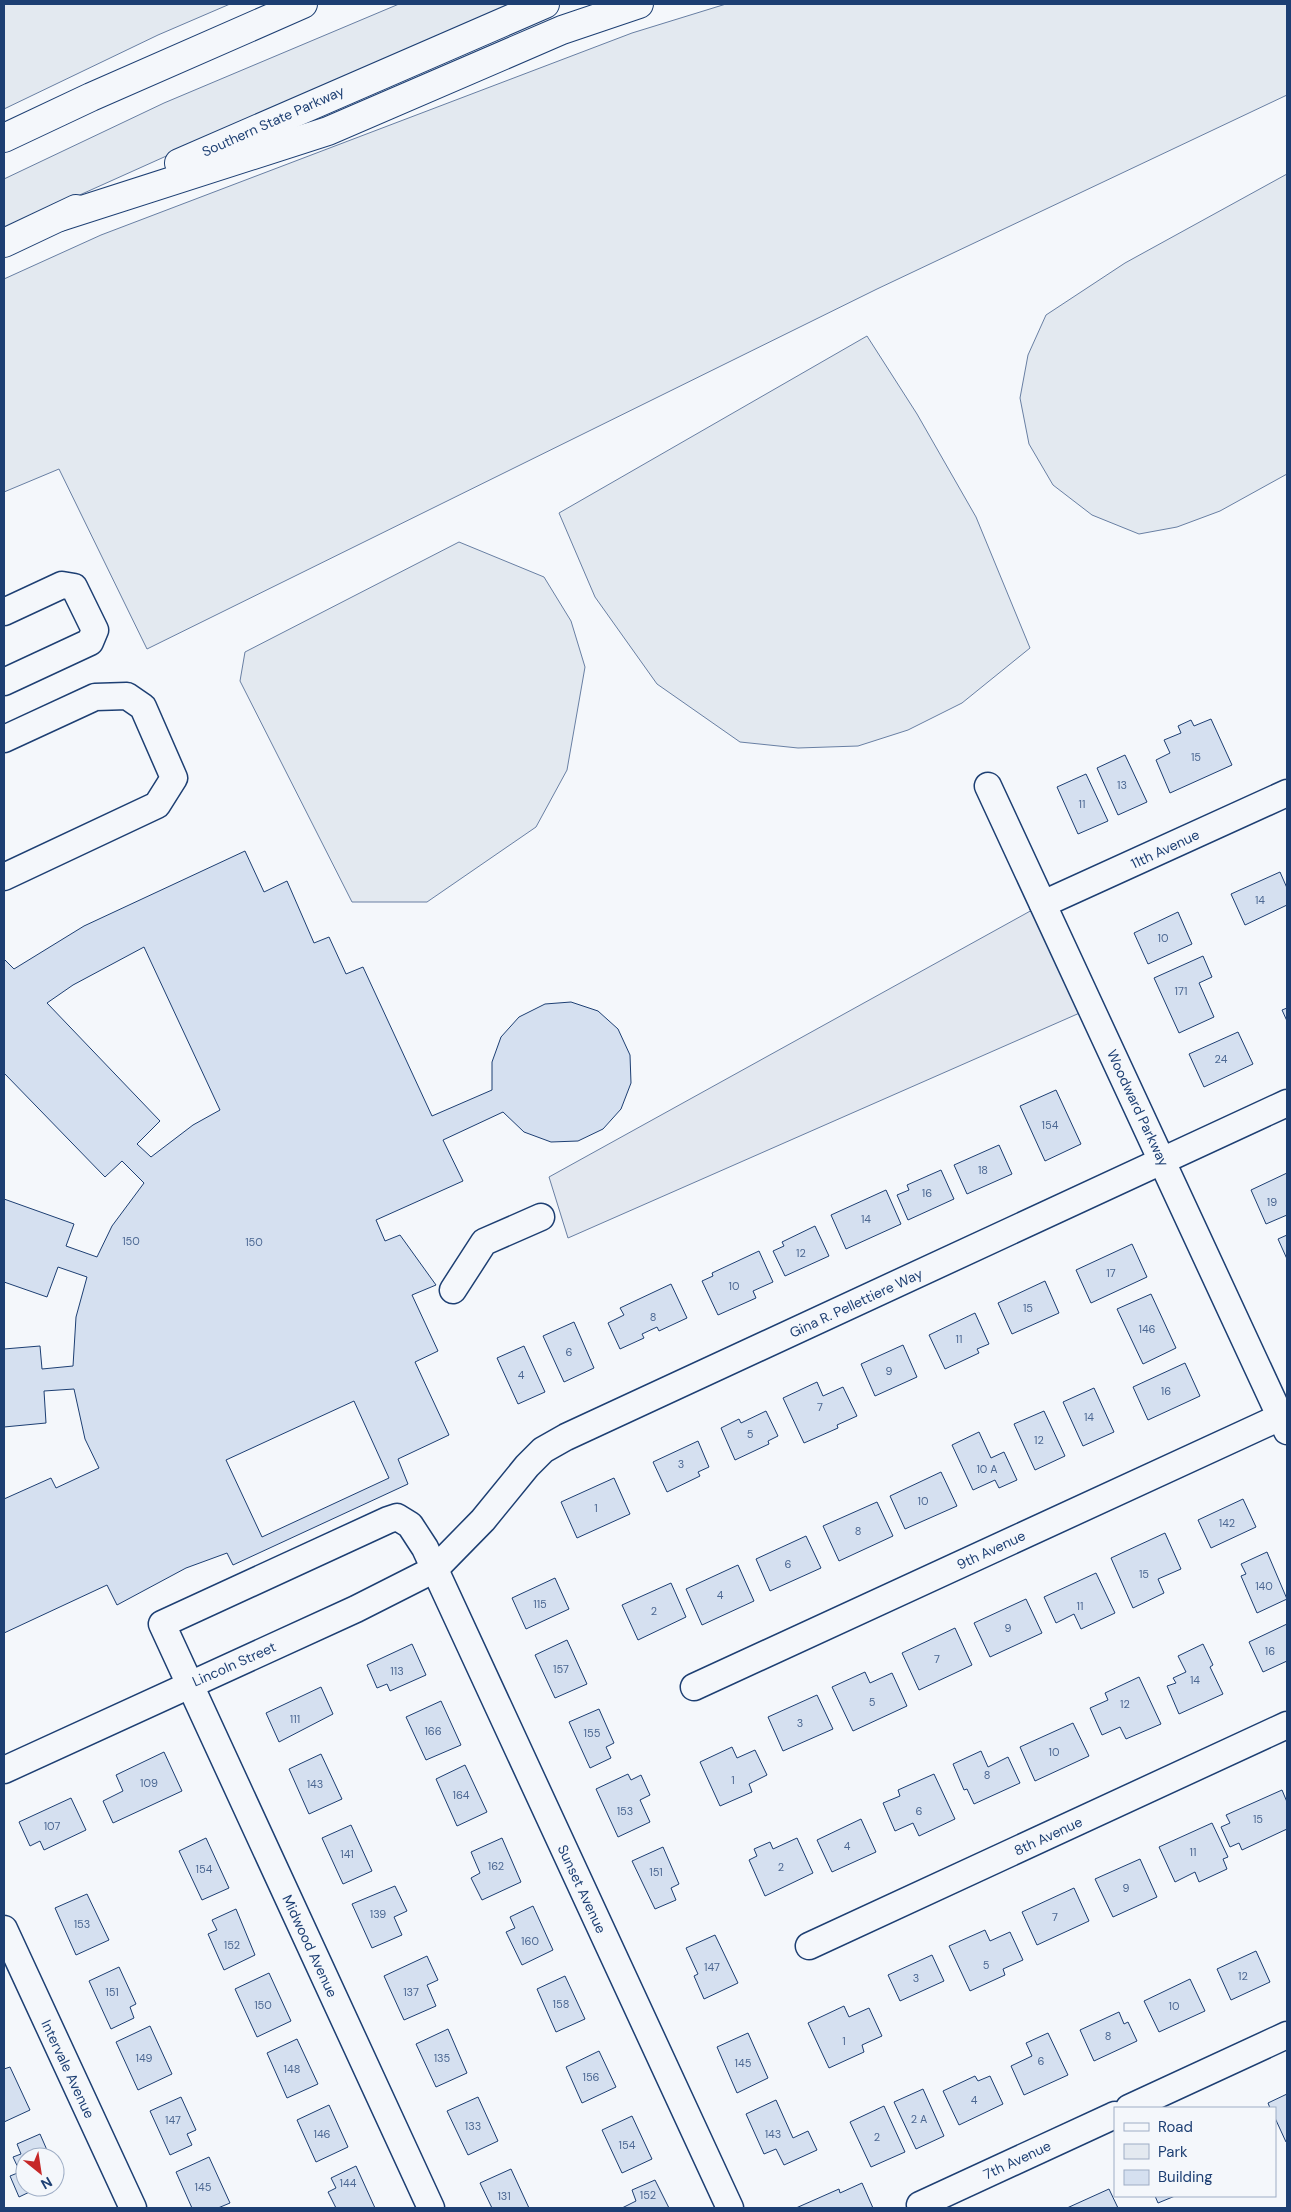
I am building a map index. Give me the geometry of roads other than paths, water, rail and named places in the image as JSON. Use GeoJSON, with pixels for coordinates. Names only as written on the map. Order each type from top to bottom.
{"type":"FeatureCollection","features":[{"type":"Feature","properties":{"kind":"highway"},"geometry":{"type":"LineString","coordinates":[[4,138],[91,97],[303,4]]}},
{"type":"Feature","properties":{"kind":"highway","name":"Southern State Parkway"},"geometry":{"type":"LineString","coordinates":[[4,244],[268,123],[545,4]]}},
{"type":"Feature","properties":{"kind":"highway"},"geometry":{"type":"LineString","coordinates":[[60,217],[328,131],[562,30],[639,4]]}},
{"type":"Feature","properties":{"kind":"street"},"geometry":{"type":"LineString","coordinates":[[4,612],[62,586],[74,587],[95,630],[90,642],[4,682]]}},
{"type":"Feature","properties":{"kind":"street"},"geometry":{"type":"LineString","coordinates":[[4,739],[95,696],[127,696],[143,707],[174,778],[156,805],[4,877]]}},
{"type":"Feature","properties":{"kind":"street","name":"Woodward Parkway"},"geometry":{"type":"LineString","coordinates":[[988,786],[1285,1421]]}},
{"type":"Feature","properties":{"kind":"street","name":"11th Avenue"},"geometry":{"type":"LineString","coordinates":[[1043,904],[1287,793]]}},
{"type":"Feature","properties":{"kind":"street","name":"Gina R. Pellettiere Way"},"geometry":{"type":"LineString","coordinates":[[457,1547],[483,1520],[527,1466],[543,1450],[566,1437],[1287,1103]]}},
{"type":"Feature","properties":{"kind":"street"},"geometry":{"type":"LineString","coordinates":[[453,1290],[484,1242],[542,1217]]}},
{"type":"Feature","properties":{"kind":"street","name":"9th Avenue"},"geometry":{"type":"LineString","coordinates":[[694,1686],[1285,1421]]}},
{"type":"Feature","properties":{"kind":"street","name":"Sunset Avenue"},"geometry":{"type":"LineString","coordinates":[[189,1685],[162,1624],[388,1520],[398,1518],[410,1525],[425,1548],[435,1569],[730,2208]]}},
{"type":"Feature","properties":{"kind":"street","name":"Lincoln Street"},"geometry":{"type":"LineString","coordinates":[[4,1770],[356,1609],[435,1569],[457,1547]]}},
{"type":"Feature","properties":{"kind":"street","name":"Midwood Avenue"},"geometry":{"type":"LineString","coordinates":[[189,1685],[431,2208]]}},
{"type":"Feature","properties":{"kind":"street","name":"8th Avenue"},"geometry":{"type":"LineString","coordinates":[[809,1946],[1287,1725]]}},
{"type":"Feature","properties":{"kind":"street","name":"Intervale Avenue"},"geometry":{"type":"LineString","coordinates":[[4,1929],[133,2208]]}},
{"type":"Feature","properties":{"kind":"street"},"geometry":{"type":"LineString","coordinates":[[1131,2107],[1287,2035]]}},
{"type":"Feature","properties":{"kind":"street","name":"7th Avenue"},"geometry":{"type":"LineString","coordinates":[[920,2205],[1114,2115]]}}]}
